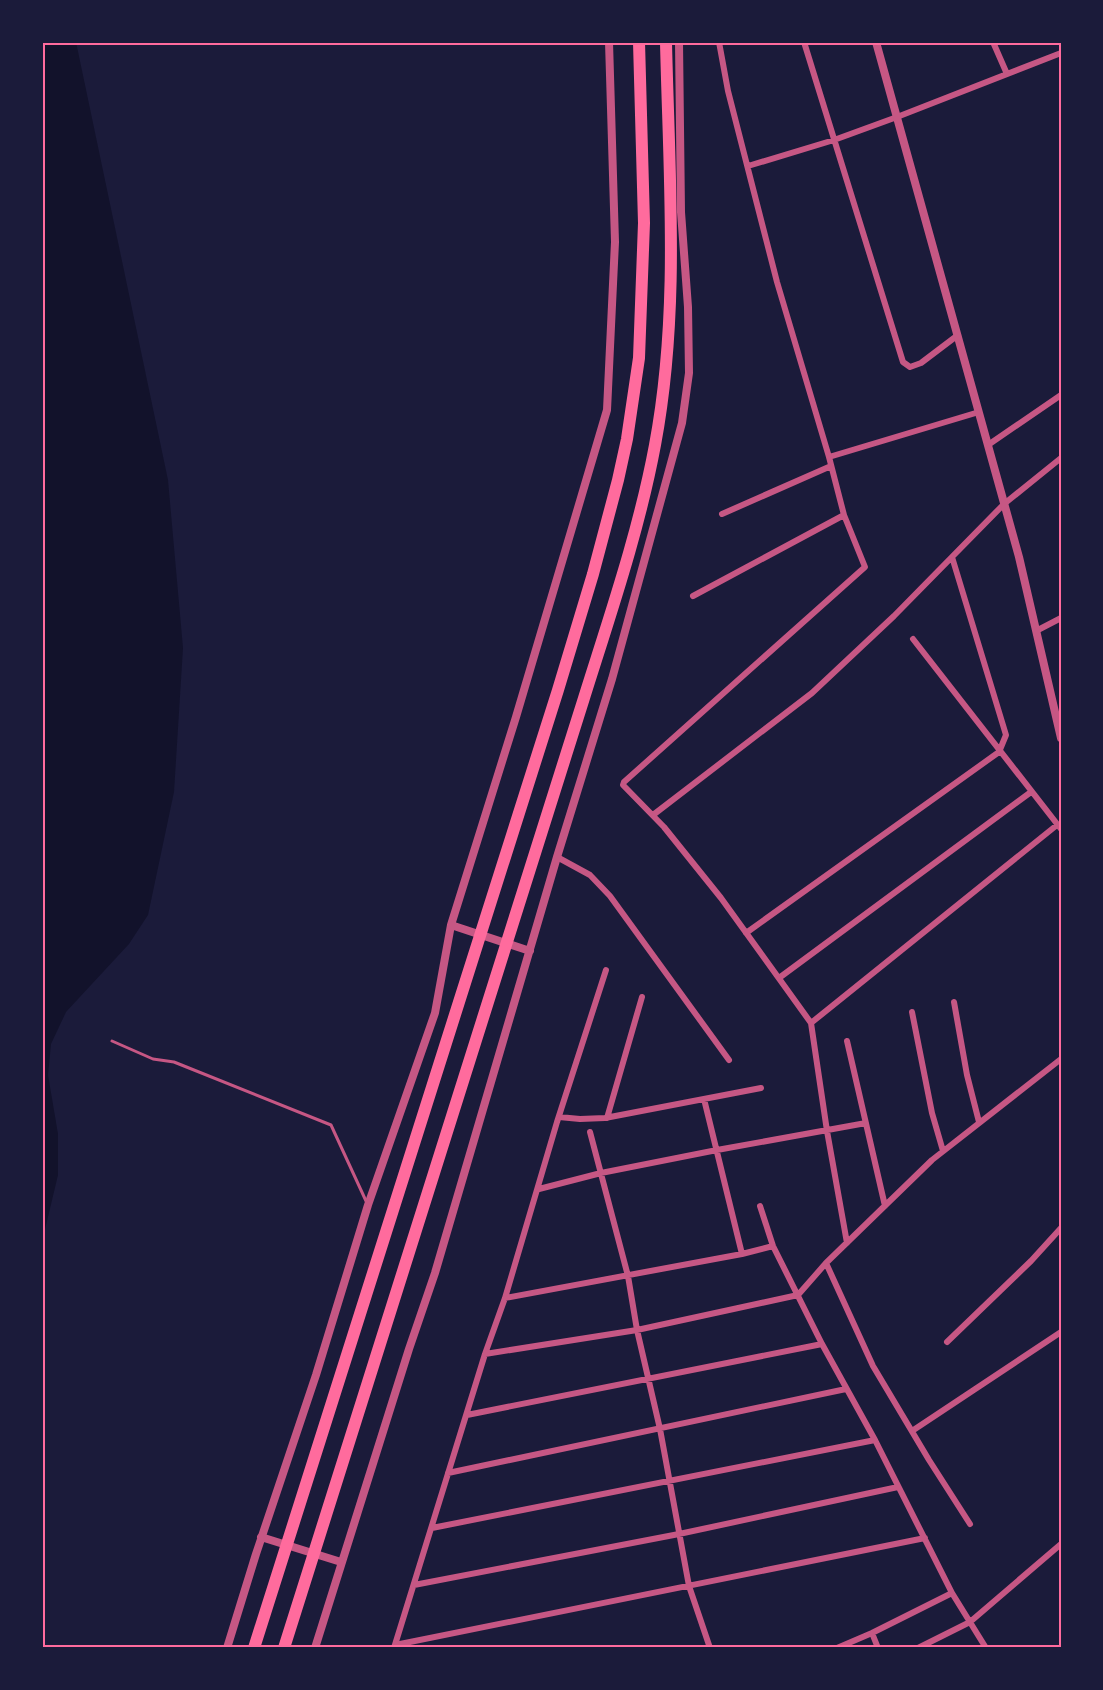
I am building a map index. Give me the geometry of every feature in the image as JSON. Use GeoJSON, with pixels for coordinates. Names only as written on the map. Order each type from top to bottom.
{"type":"FeatureCollection","features":[{"type":"Feature","properties":{"kind":"highway"},"geometry":{"type":"LineString","coordinates":[[254,1648],[558,690],[592,578],[618,480],[627,439],[639,357],[644,224],[639,42]]}},
{"type":"Feature","properties":{"kind":"highway"},"geometry":{"type":"LineString","coordinates":[[284,1648],[584,698],[620,581],[645,487],[655,444],[666,360],[672,224],[666,42]]}},
{"type":"Feature","properties":{"kind":"street"},"geometry":{"type":"LineString","coordinates":[[227,1648],[316,1375],[368,1205],[435,1012],[451,925],[568,546],[607,410],[615,242],[609,42]]}},
{"type":"Feature","properties":{"kind":"street"},"geometry":{"type":"LineString","coordinates":[[315,1648],[435,1273],[557,856],[612,679],[682,423],[689,373],[681,212],[679,42]]}},
{"type":"Feature","properties":{"kind":"street"},"geometry":{"type":"LineString","coordinates":[[719,42],[728,91],[777,282],[844,515],[865,567],[624,782],[625,788],[653,815],[714,889],[811,1023],[847,1243]]}},
{"type":"Feature","properties":{"kind":"street"},"geometry":{"type":"LineString","coordinates":[[804,42],[906,365],[913,366],[921,363],[958,334]]}},
{"type":"Feature","properties":{"kind":"street"},"geometry":{"type":"LineString","coordinates":[[876,42],[1004,504],[1058,715],[1061,738]]}},
{"type":"Feature","properties":{"kind":"street"},"geometry":{"type":"LineString","coordinates":[[993,42],[1007,74]]}},
{"type":"Feature","properties":{"kind":"street"},"geometry":{"type":"LineString","coordinates":[[748,166],[834,140],[1061,53]]}},
{"type":"Feature","properties":{"kind":"street"},"geometry":{"type":"LineString","coordinates":[[988,445],[1061,395]]}},
{"type":"Feature","properties":{"kind":"street"},"geometry":{"type":"LineString","coordinates":[[829,457],[979,412]]}},
{"type":"Feature","properties":{"kind":"street"},"geometry":{"type":"LineString","coordinates":[[653,815],[812,693],[894,616],[1004,504],[1061,458]]}},
{"type":"Feature","properties":{"kind":"street"},"geometry":{"type":"LineString","coordinates":[[722,514],[831,466]]}},
{"type":"Feature","properties":{"kind":"street"},"geometry":{"type":"LineString","coordinates":[[693,596],[844,515]]}},
{"type":"Feature","properties":{"kind":"street"},"geometry":{"type":"LineString","coordinates":[[746,933],[999,752],[1006,735],[952,557]]}},
{"type":"Feature","properties":{"kind":"street"},"geometry":{"type":"LineString","coordinates":[[1036,631],[1061,618]]}},
{"type":"Feature","properties":{"kind":"street"},"geometry":{"type":"LineString","coordinates":[[811,1023],[1059,827],[913,639]]}},
{"type":"Feature","properties":{"kind":"street"},"geometry":{"type":"LineString","coordinates":[[779,978],[1031,792]]}},
{"type":"Feature","properties":{"kind":"street"},"geometry":{"type":"LineString","coordinates":[[557,856],[590,875],[610,896],[729,1060]]}},
{"type":"Feature","properties":{"kind":"street"},"geometry":{"type":"LineString","coordinates":[[451,925],[530,951]]}},
{"type":"Feature","properties":{"kind":"street"},"geometry":{"type":"LineString","coordinates":[[606,970],[394,1646],[925,1538]]}},
{"type":"Feature","properties":{"kind":"street"},"geometry":{"type":"LineString","coordinates":[[607,1118],[642,997]]}},
{"type":"Feature","properties":{"kind":"street"},"geometry":{"type":"LineString","coordinates":[[954,1002],[967,1075],[979,1122]]}},
{"type":"Feature","properties":{"kind":"street"},"geometry":{"type":"LineString","coordinates":[[912,1012],[932,1113],[943,1151]]}},
{"type":"Feature","properties":{"kind":"street"},"geometry":{"type":"LineString","coordinates":[[847,1041],[885,1206]]}},
{"type":"Feature","properties":{"kind":"street"},"geometry":{"type":"LineString","coordinates":[[485,1354],[637,1329],[798,1295],[826,1263],[943,1151],[1061,1059]]}},
{"type":"Feature","properties":{"kind":"street"},"geometry":{"type":"LineString","coordinates":[[559,1117],[607,1118],[761,1088]]}},
{"type":"Feature","properties":{"kind":"street"},"geometry":{"type":"LineString","coordinates":[[704,1099],[742,1254]]}},
{"type":"Feature","properties":{"kind":"street"},"geometry":{"type":"LineString","coordinates":[[538,1189],[601,1173],[866,1123]]}},
{"type":"Feature","properties":{"kind":"street"},"geometry":{"type":"LineString","coordinates":[[590,1132],[628,1276],[637,1329],[660,1429],[689,1586],[710,1648]]}},
{"type":"Feature","properties":{"kind":"street"},"geometry":{"type":"LineString","coordinates":[[760,1206],[773,1246],[822,1344],[875,1440],[952,1593],[986,1648]]}},
{"type":"Feature","properties":{"kind":"street"},"geometry":{"type":"LineString","coordinates":[[947,1342],[1031,1261],[1061,1228]]}},
{"type":"Feature","properties":{"kind":"street"},"geometry":{"type":"LineString","coordinates":[[505,1298],[742,1254],[773,1246]]}},
{"type":"Feature","properties":{"kind":"street"},"geometry":{"type":"LineString","coordinates":[[826,1263],[873,1366],[970,1524]]}},
{"type":"Feature","properties":{"kind":"street"},"geometry":{"type":"LineString","coordinates":[[912,1431],[1061,1332]]}},
{"type":"Feature","properties":{"kind":"street"},"geometry":{"type":"LineString","coordinates":[[467,1415],[822,1344]]}},
{"type":"Feature","properties":{"kind":"street"},"geometry":{"type":"LineString","coordinates":[[448,1473],[846,1389]]}},
{"type":"Feature","properties":{"kind":"street"},"geometry":{"type":"LineString","coordinates":[[432,1528],[669,1483],[875,1440]]}},
{"type":"Feature","properties":{"kind":"street"},"geometry":{"type":"LineString","coordinates":[[414,1585],[679,1534],[898,1487]]}},
{"type":"Feature","properties":{"kind":"street"},"geometry":{"type":"LineString","coordinates":[[261,1538],[342,1562]]}},
{"type":"Feature","properties":{"kind":"street"},"geometry":{"type":"LineString","coordinates":[[918,1648],[970,1622],[1061,1544]]}},
{"type":"Feature","properties":{"kind":"street"},"geometry":{"type":"LineString","coordinates":[[840,1648],[952,1593]]}},
{"type":"Feature","properties":{"kind":"street"},"geometry":{"type":"LineString","coordinates":[[872,1633],[878,1648]]}},
{"type":"Feature","properties":{"kind":"lane"},"geometry":{"type":"LineString","coordinates":[[112,1041],[153,1059],[174,1062],[331,1125],[368,1205]]}},
{"type":"Feature","properties":{"kind":"shaded area"},"geometry":{"type":"Polygon","coordinates":[[[42,42],[76,42],[168,480],[183,648],[174,792],[148,915],[129,944],[66,1012],[51,1044],[48,1075],[58,1134],[58,1175],[42,1242],[42,42]]]}}]}
